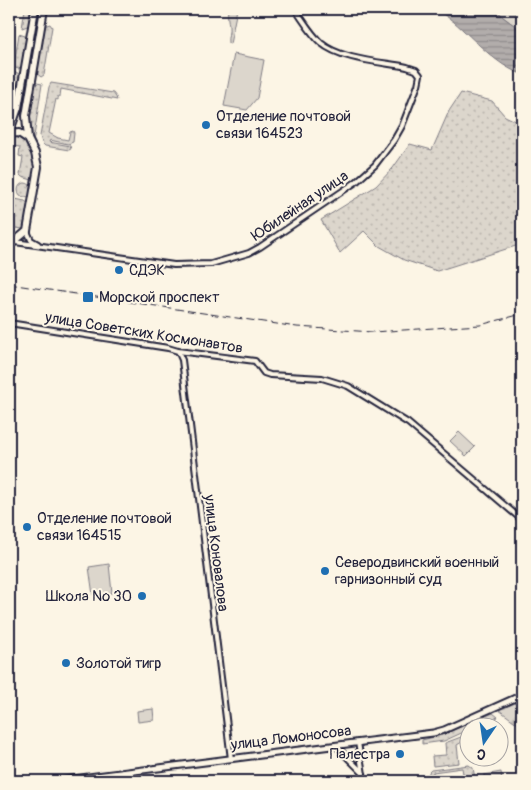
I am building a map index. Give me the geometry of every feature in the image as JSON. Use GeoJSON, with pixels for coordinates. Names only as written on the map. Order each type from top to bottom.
{"type":"FeatureCollection","features":[{"type":"Feature","properties":{"kind":"main road"},"geometry":{"type":"LineString","coordinates":[[28,139],[19,133],[9,132],[18,108],[35,9]]}},
{"type":"Feature","properties":{"kind":"main road"},"geometry":{"type":"LineString","coordinates":[[12,244],[27,231],[38,167],[35,153],[28,139],[26,109],[44,9]]}},
{"type":"Feature","properties":{"kind":"main road"},"geometry":{"type":"LineString","coordinates":[[18,108],[24,111],[26,109]]}},
{"type":"Feature","properties":{"kind":"street","name":"Юбилейная улица"},"geometry":{"type":"LineString","coordinates":[[12,244],[40,245],[174,265],[211,264],[260,248],[356,182],[375,165],[394,140],[402,126],[417,89],[420,75],[416,70],[407,67],[344,55],[332,50],[320,43],[295,9]]}},
{"type":"Feature","properties":{"kind":"street"},"geometry":{"type":"LineString","coordinates":[[27,231],[31,240],[40,245]]}},
{"type":"Feature","properties":{"kind":"street","name":"улица Советских Космонавтов"},"geometry":{"type":"LineString","coordinates":[[9,323],[178,351],[254,361],[264,373],[270,375],[322,378],[348,386],[408,424],[522,520]]}},
{"type":"Feature","properties":{"kind":"street","name":"улица Коновалова"},"geometry":{"type":"LineString","coordinates":[[178,351],[182,360],[231,759]]}},
{"type":"Feature","properties":{"kind":"street","name":"улица Ломоносова"},"geometry":{"type":"LineString","coordinates":[[57,781],[444,730],[522,695]]}},
{"type":"Feature","properties":{"kind":"street"},"geometry":{"type":"LineString","coordinates":[[358,742],[364,781]]}},
{"type":"Feature","properties":{"kind":"street"},"geometry":{"type":"LineString","coordinates":[[338,745],[339,750],[363,773]]}},
{"type":"Feature","properties":{"kind":"street"},"geometry":{"type":"LineString","coordinates":[[122,773],[123,781]]}},
{"type":"Feature","properties":{"kind":"green space"},"geometry":{"type":"Polygon","coordinates":[[[25,9],[33,9],[30,25],[22,28],[25,9]]]}},
{"type":"Feature","properties":{"kind":"green space"},"geometry":{"type":"Polygon","coordinates":[[[38,9],[41,9],[22,108],[21,106],[38,9]]]}},
{"type":"Feature","properties":{"kind":"green space"},"geometry":{"type":"Polygon","coordinates":[[[228,9],[237,9],[230,44],[228,43],[228,9]]]}},
{"type":"Feature","properties":{"kind":"green space"},"geometry":{"type":"Polygon","coordinates":[[[496,9],[522,9],[522,31],[503,17],[496,9]]]}},
{"type":"Feature","properties":{"kind":"green space"},"geometry":{"type":"Polygon","coordinates":[[[50,24],[52,27],[44,75],[41,77],[35,72],[44,26],[50,24]]]}},
{"type":"Feature","properties":{"kind":"green space"},"geometry":{"type":"Polygon","coordinates":[[[19,34],[25,36],[27,40],[22,67],[19,69],[15,68],[14,65],[19,34]]]}},
{"type":"Feature","properties":{"kind":"green space"},"geometry":{"type":"Polygon","coordinates":[[[234,54],[264,60],[257,98],[247,110],[224,106],[234,54]]]}},
{"type":"Feature","properties":{"kind":"green space"},"geometry":{"type":"Polygon","coordinates":[[[12,72],[18,73],[20,77],[15,89],[9,125],[9,92],[12,72]]]}},
{"type":"Feature","properties":{"kind":"green space"},"geometry":{"type":"Polygon","coordinates":[[[37,83],[42,84],[33,143],[30,124],[34,88],[37,83]]]}},
{"type":"Feature","properties":{"kind":"green space"},"geometry":{"type":"Polygon","coordinates":[[[51,83],[113,93],[117,100],[61,89],[58,100],[56,99],[49,133],[58,138],[68,140],[70,132],[73,131],[73,142],[68,144],[50,140],[49,142],[70,146],[71,149],[69,150],[45,146],[40,136],[51,83]]]}},
{"type":"Feature","properties":{"kind":"green space"},"geometry":{"type":"Polygon","coordinates":[[[461,93],[492,101],[505,116],[522,124],[522,244],[437,271],[404,260],[379,246],[364,231],[340,253],[321,220],[376,186],[393,168],[410,144],[432,150],[449,111],[461,93]]]}},
{"type":"Feature","properties":{"kind":"green space"},"geometry":{"type":"Polygon","coordinates":[[[14,136],[25,142],[32,153],[34,159],[34,178],[32,180],[20,175],[23,157],[19,156],[20,147],[12,146],[11,154],[9,154],[9,137],[14,136]]]}},
{"type":"Feature","properties":{"kind":"green space"},"geometry":{"type":"Polygon","coordinates":[[[22,183],[28,183],[32,190],[28,197],[22,197],[18,193],[18,187],[22,183]]]}},
{"type":"Feature","properties":{"kind":"green space"},"geometry":{"type":"Polygon","coordinates":[[[15,199],[29,204],[23,229],[9,227],[9,214],[15,215],[15,211],[11,207],[12,201],[15,199]]]}},
{"type":"Feature","properties":{"kind":"green space"},"geometry":{"type":"Polygon","coordinates":[[[459,432],[475,447],[466,456],[450,441],[459,432]]]}},
{"type":"Feature","properties":{"kind":"green space"},"geometry":{"type":"Polygon","coordinates":[[[109,564],[112,593],[93,595],[89,567],[109,564]]]}},
{"type":"Feature","properties":{"kind":"green space"},"geometry":{"type":"Polygon","coordinates":[[[522,700],[522,721],[518,724],[499,710],[522,700]]]}},
{"type":"Feature","properties":{"kind":"green space"},"geometry":{"type":"Polygon","coordinates":[[[153,709],[154,720],[138,722],[137,711],[153,709]]]}},
{"type":"Feature","properties":{"kind":"green space"},"geometry":{"type":"Polygon","coordinates":[[[493,713],[498,717],[496,718],[481,718],[493,713]]]}},
{"type":"Feature","properties":{"kind":"green space"},"geometry":{"type":"Polygon","coordinates":[[[458,728],[458,735],[444,741],[422,744],[422,740],[442,735],[458,728]]]}},
{"type":"Feature","properties":{"kind":"green space"},"geometry":{"type":"Polygon","coordinates":[[[458,738],[458,763],[433,766],[432,756],[446,755],[445,743],[458,738]]]}},
{"type":"Feature","properties":{"kind":"green space"},"geometry":{"type":"Polygon","coordinates":[[[458,766],[462,768],[433,772],[434,780],[429,777],[431,770],[458,766]]]}},
{"type":"Feature","properties":{"kind":"green space"},"geometry":{"type":"Polygon","coordinates":[[[462,768],[473,768],[475,778],[464,779],[462,768]]]}},
{"type":"Feature","properties":{"kind":"green space"},"geometry":{"type":"Polygon","coordinates":[[[501,772],[502,781],[484,781],[484,775],[501,772]]]}},
{"type":"Feature","properties":{"kind":"shaded area"},"geometry":{"type":"Polygon","coordinates":[[[435,9],[496,9],[503,17],[522,31],[522,74],[495,59],[454,22],[435,9]]]}},
{"type":"Feature","properties":{"kind":"railway"},"geometry":{"type":"LineString","coordinates":[[9,284],[297,327],[373,332],[480,325],[522,314]]}},
{"type":"Feature","properties":{"kind":"place","name":"Отделение почтовой связи 164523"},"geometry":{"type":"Point","coordinates":[206,125]}},
{"type":"Feature","properties":{"kind":"place","name":"СДЭК"},"geometry":{"type":"Point","coordinates":[119,270]}},
{"type":"Feature","properties":{"kind":"place","name":"Морской проспект"},"geometry":{"type":"Point","coordinates":[88,297]}},
{"type":"Feature","properties":{"kind":"place","name":"Отделение почтовой связи 164515"},"geometry":{"type":"Point","coordinates":[27,527]}},
{"type":"Feature","properties":{"kind":"place","name":"Северодвинский военный гарнизонный суд"},"geometry":{"type":"Point","coordinates":[325,571]}},
{"type":"Feature","properties":{"kind":"place","name":"Школа № 30"},"geometry":{"type":"Point","coordinates":[142,596]}},
{"type":"Feature","properties":{"kind":"place","name":"Золотой тигр"},"geometry":{"type":"Point","coordinates":[66,663]}},
{"type":"Feature","properties":{"kind":"place","name":"Палестра"},"geometry":{"type":"Point","coordinates":[400,754]}}]}
